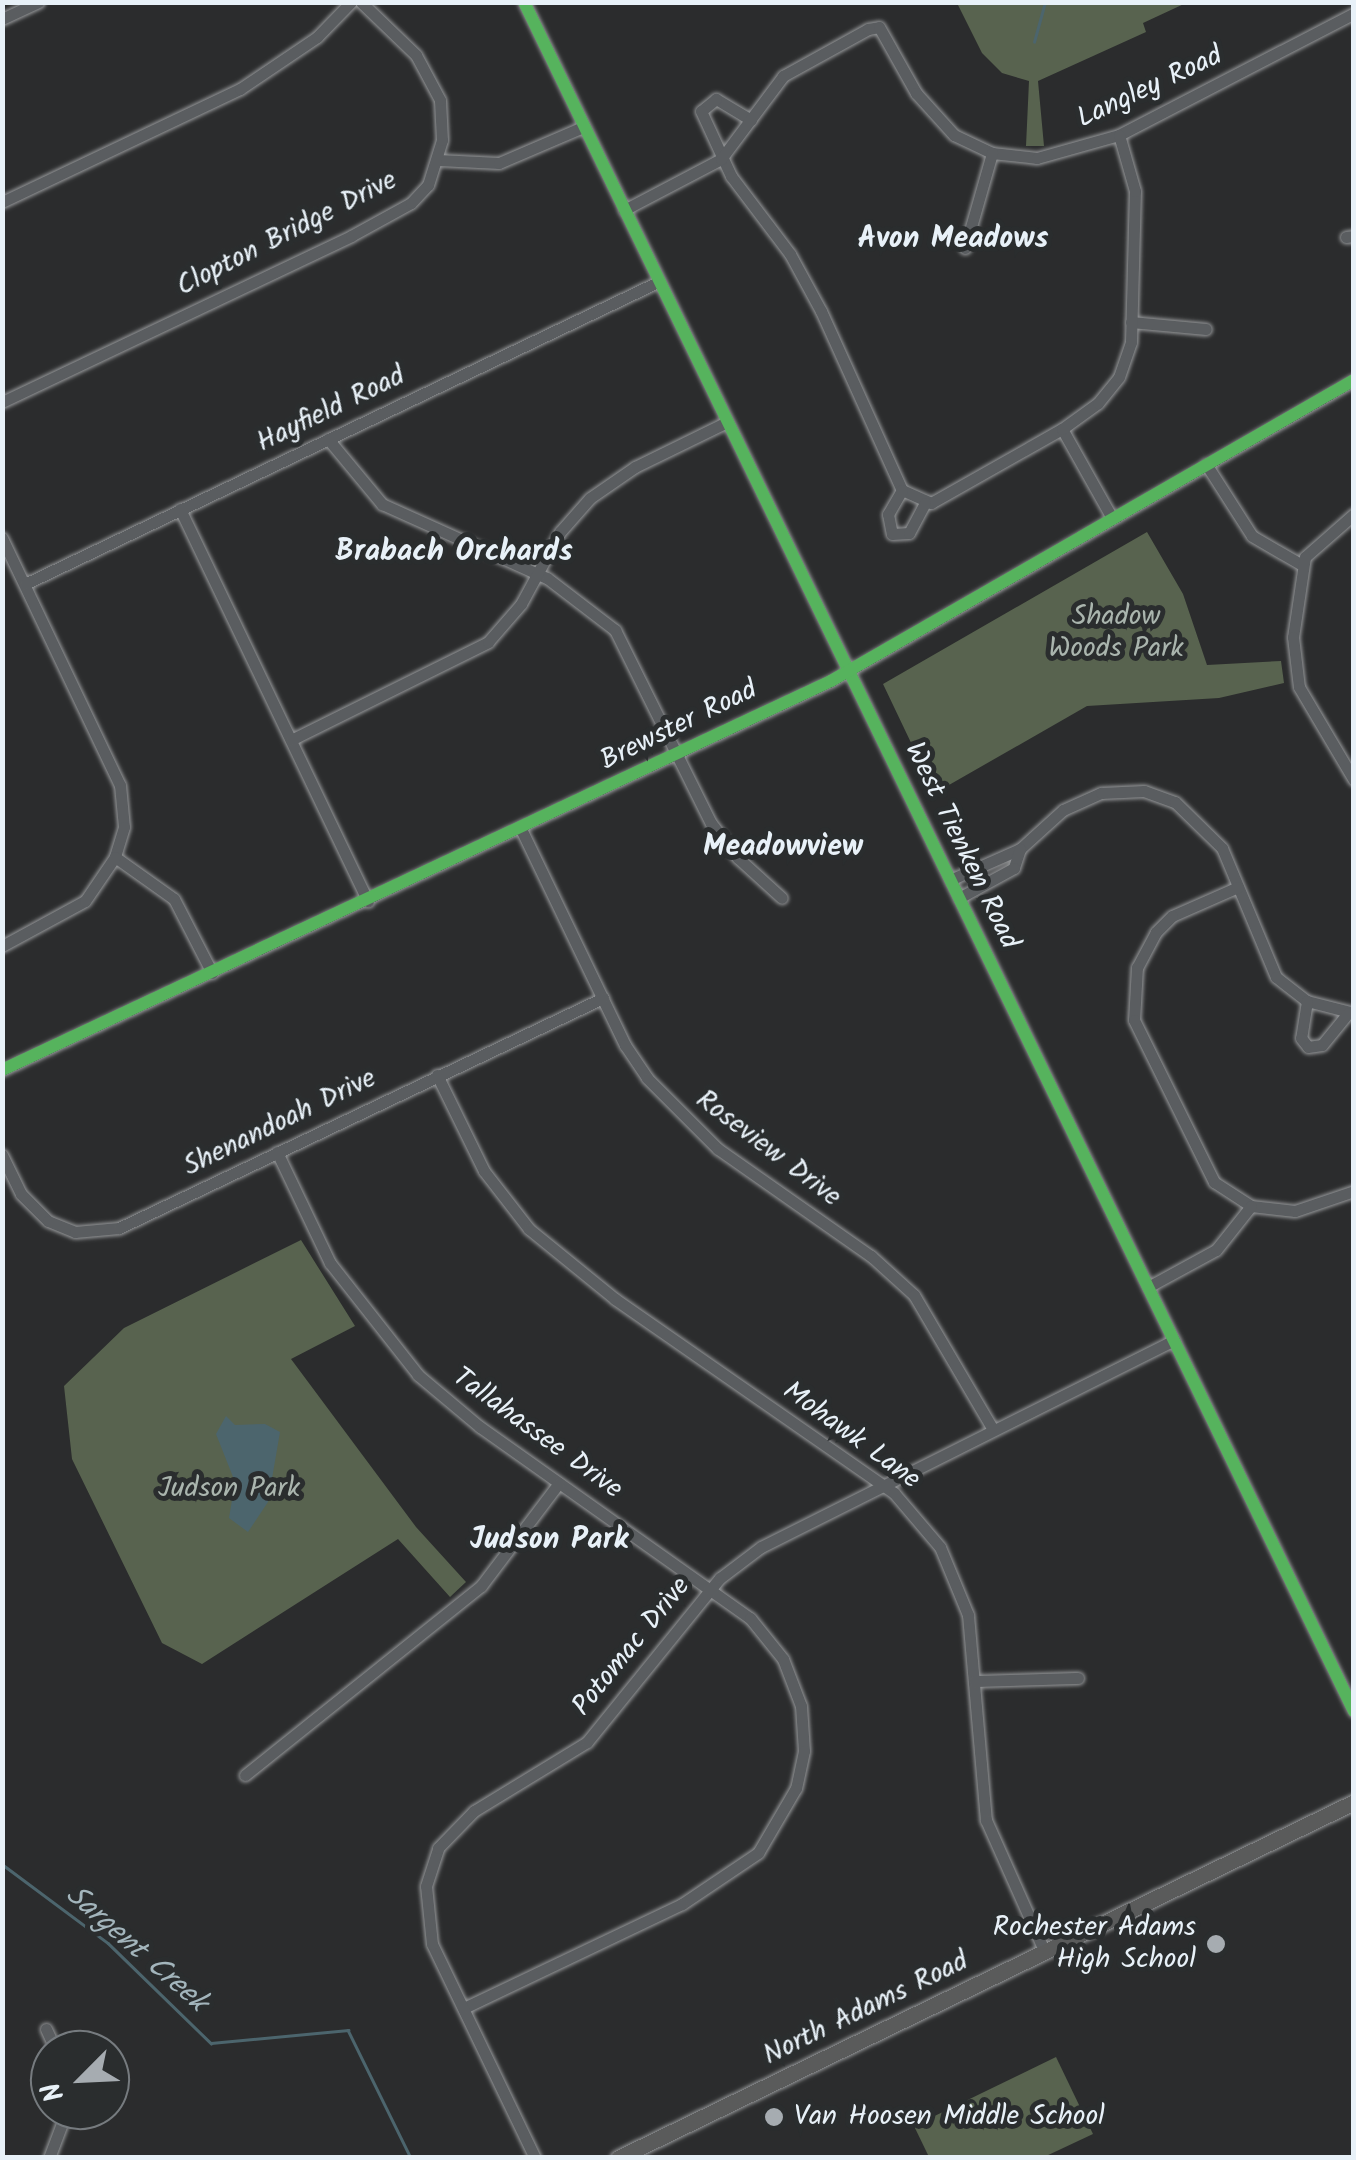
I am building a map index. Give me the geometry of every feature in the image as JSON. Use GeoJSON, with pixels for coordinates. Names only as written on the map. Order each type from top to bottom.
{"type":"FeatureCollection","features":[{"type":"Feature","properties":{"kind":"main road","name":"North Adams Road"},"geometry":{"type":"LineString","coordinates":[[618,2158],[1354,1802]]}},
{"type":"Feature","properties":{"kind":"street"},"geometry":{"type":"LineString","coordinates":[[2,19],[38,2]]}},
{"type":"Feature","properties":{"kind":"street"},"geometry":{"type":"LineString","coordinates":[[2,202],[250,84],[317,37],[351,2]]}},
{"type":"Feature","properties":{"kind":"street"},"geometry":{"type":"LineString","coordinates":[[361,2],[416,55],[433,84],[444,118],[438,160],[498,163],[584,127]]}},
{"type":"Feature","properties":{"kind":"street","name":"West Tienken Road"},"geometry":{"type":"LineString","coordinates":[[524,2],[1354,1711]]}},
{"type":"Feature","properties":{"kind":"street"},"geometry":{"type":"LineString","coordinates":[[1336,2],[1348,15]]}},
{"type":"Feature","properties":{"kind":"street","name":"Langley Road"},"geometry":{"type":"LineString","coordinates":[[624,210],[721,159],[783,76],[880,27],[932,115],[954,135],[992,153],[1037,158],[1119,136],[1348,15]]}},
{"type":"Feature","properties":{"kind":"street"},"geometry":{"type":"LineString","coordinates":[[751,120],[716,99],[705,102],[701,111],[721,159],[814,298],[902,490],[925,503]]}},
{"type":"Feature","properties":{"kind":"street"},"geometry":{"type":"LineString","coordinates":[[902,490],[888,514],[892,534],[909,533],[925,503],[1062,430],[1089,411],[1119,377],[1131,322],[1135,191],[1119,136]]}},
{"type":"Feature","properties":{"kind":"street"},"geometry":{"type":"LineString","coordinates":[[964,248],[992,153]]}},
{"type":"Feature","properties":{"kind":"street","name":"Clopton Bridge Drive"},"geometry":{"type":"LineString","coordinates":[[2,402],[385,218],[428,185],[438,160]]}},
{"type":"Feature","properties":{"kind":"street","name":"Hayfield Road"},"geometry":{"type":"LineString","coordinates":[[25,584],[658,282]]}},
{"type":"Feature","properties":{"kind":"street"},"geometry":{"type":"LineString","coordinates":[[1131,322],[1206,329]]}},
{"type":"Feature","properties":{"kind":"street","name":"Brewster Road"},"geometry":{"type":"LineString","coordinates":[[2,1070],[521,829],[849,671],[1354,380]]}},
{"type":"Feature","properties":{"kind":"street"},"geometry":{"type":"LineString","coordinates":[[291,740],[488,642],[539,574],[560,532],[608,482],[727,422]]}},
{"type":"Feature","properties":{"kind":"street"},"geometry":{"type":"LineString","coordinates":[[1062,430],[1112,518]]}},
{"type":"Feature","properties":{"kind":"street"},"geometry":{"type":"LineString","coordinates":[[328,439],[382,504],[539,574],[615,630],[722,841],[782,898]]}},
{"type":"Feature","properties":{"kind":"street"},"geometry":{"type":"LineString","coordinates":[[1206,464],[1252,536],[1302,566]]}},
{"type":"Feature","properties":{"kind":"street"},"geometry":{"type":"LineString","coordinates":[[180,509],[368,901]]}},
{"type":"Feature","properties":{"kind":"street"},"geometry":{"type":"LineString","coordinates":[[1354,514],[1320,538],[1302,566],[1294,604],[1299,687],[1354,780]]}},
{"type":"Feature","properties":{"kind":"street"},"geometry":{"type":"LineString","coordinates":[[2,538],[120,785],[124,828],[115,856],[85,901],[3,946]]}},
{"type":"Feature","properties":{"kind":"street"},"geometry":{"type":"LineString","coordinates":[[950,880],[1020,849],[1082,799],[1144,791],[1197,816],[1222,848],[1276,977],[1308,1001],[1351,1013],[1322,1045],[1308,1047],[1301,1038],[1308,1001]]}},
{"type":"Feature","properties":{"kind":"street","name":"Roseview Drive"},"geometry":{"type":"LineString","coordinates":[[521,829],[625,1045],[672,1108],[914,1295],[992,1428]]}},
{"type":"Feature","properties":{"kind":"street"},"geometry":{"type":"LineString","coordinates":[[959,898],[1014,868],[1020,849]]}},
{"type":"Feature","properties":{"kind":"street"},"geometry":{"type":"LineString","coordinates":[[115,856],[174,899],[212,972]]}},
{"type":"Feature","properties":{"kind":"street"},"geometry":{"type":"LineString","coordinates":[[1238,887],[1172,916],[1143,950],[1131,992],[1134,1020],[1202,1166],[1214,1182],[1251,1206],[1295,1211],[1354,1191]]}},
{"type":"Feature","properties":{"kind":"street","name":"Shenandoah Drive"},"geometry":{"type":"LineString","coordinates":[[2,1155],[34,1212],[88,1232],[118,1228],[602,998]]}},
{"type":"Feature","properties":{"kind":"street","name":"Mohawk Lane"},"geometry":{"type":"LineString","coordinates":[[437,1076],[484,1171],[529,1229],[615,1299],[912,1512],[951,1567],[968,1615],[986,1820],[1044,1950]]}},
{"type":"Feature","properties":{"kind":"street","name":"Tallahassee Drive"},"geometry":{"type":"LineString","coordinates":[[277,1152],[330,1263],[388,1342],[447,1402],[712,1587],[768,1635],[793,1680],[804,1751],[790,1808],[769,1842],[719,1884],[464,2008]]}},
{"type":"Feature","properties":{"kind":"street"},"geometry":{"type":"LineString","coordinates":[[1148,1287],[1216,1250],[1251,1206]]}},
{"type":"Feature","properties":{"kind":"street","name":"Potomac Drive"},"geometry":{"type":"LineString","coordinates":[[534,2158],[427,1925],[426,1886],[438,1848],[474,1811],[587,1742],[712,1587],[784,1532],[1174,1340]]}},
{"type":"Feature","properties":{"kind":"street"},"geometry":{"type":"LineString","coordinates":[[245,1775],[481,1586],[559,1483]]}},
{"type":"Feature","properties":{"kind":"street"},"geometry":{"type":"LineString","coordinates":[[974,1680],[1078,1678]]}},
{"type":"Feature","properties":{"kind":"street"},"geometry":{"type":"LineString","coordinates":[[54,2156],[61,2130]]}},
{"type":"Feature","properties":{"kind":"green space"},"geometry":{"type":"Polygon","coordinates":[[[957,3],[1186,3],[1143,23],[1146,32],[1038,81],[1044,146],[1026,146],[1029,81],[1002,73],[982,53],[957,3]]]}},
{"type":"Feature","properties":{"kind":"green space","name":"Shadow Woods Park"},"geometry":{"type":"Polygon","coordinates":[[[1147,532],[1183,594],[1207,665],[1281,661],[1284,683],[1219,698],[1087,706],[935,793],[883,684],[1147,532]]]}},
{"type":"Feature","properties":{"kind":"green space","name":"Judson Park"},"geometry":{"type":"Polygon","coordinates":[[[301,1240],[355,1326],[291,1359],[416,1527],[466,1582],[450,1597],[398,1539],[202,1664],[162,1643],[72,1459],[64,1386],[124,1328],[301,1240]]]}},
{"type":"Feature","properties":{"kind":"green space"},"geometry":{"type":"Polygon","coordinates":[[[1056,2057],[1093,2134],[1044,2157],[929,2157],[914,2126],[1056,2057]]]}},
{"type":"Feature","properties":{"kind":"water"},"geometry":{"type":"Polygon","coordinates":[[[226,1416],[235,1425],[265,1424],[280,1432],[268,1502],[248,1532],[229,1518],[235,1482],[216,1434],[226,1416]]]}},
{"type":"Feature","properties":{"kind":"waterway"},"geometry":{"type":"LineString","coordinates":[[1034,42],[1045,2]]}},
{"type":"Feature","properties":{"kind":"waterway","name":"Sargent Creek"},"geometry":{"type":"LineString","coordinates":[[2,1864],[108,1943],[211,2043],[348,2030],[411,2158]]}},
{"type":"Feature","properties":{"kind":"cycle path"},"geometry":{"type":"LineString","coordinates":[[524,2],[1354,1711]]}},
{"type":"Feature","properties":{"kind":"cycle path"},"geometry":{"type":"LineString","coordinates":[[2,1070],[831,681],[1354,380]]}},
{"type":"Feature","properties":{"kind":"place","name":"Rochester Adams High School"},"geometry":{"type":"Point","coordinates":[1216,1944]}},
{"type":"Feature","properties":{"kind":"place","name":"Van Hoosen Middle School"},"geometry":{"type":"Point","coordinates":[774,2117]}},
{"type":"Feature","properties":{"kind":"district","name":"Avon Meadows"},"geometry":{"type":"Point","coordinates":[953,239]}},
{"type":"Feature","properties":{"kind":"district","name":"Brabach Orchards"},"geometry":{"type":"Point","coordinates":[454,552]}},
{"type":"Feature","properties":{"kind":"district","name":"Meadowview"},"geometry":{"type":"Point","coordinates":[783,847]}},
{"type":"Feature","properties":{"kind":"district","name":"Judson Park"},"geometry":{"type":"Point","coordinates":[549,1540]}}]}
